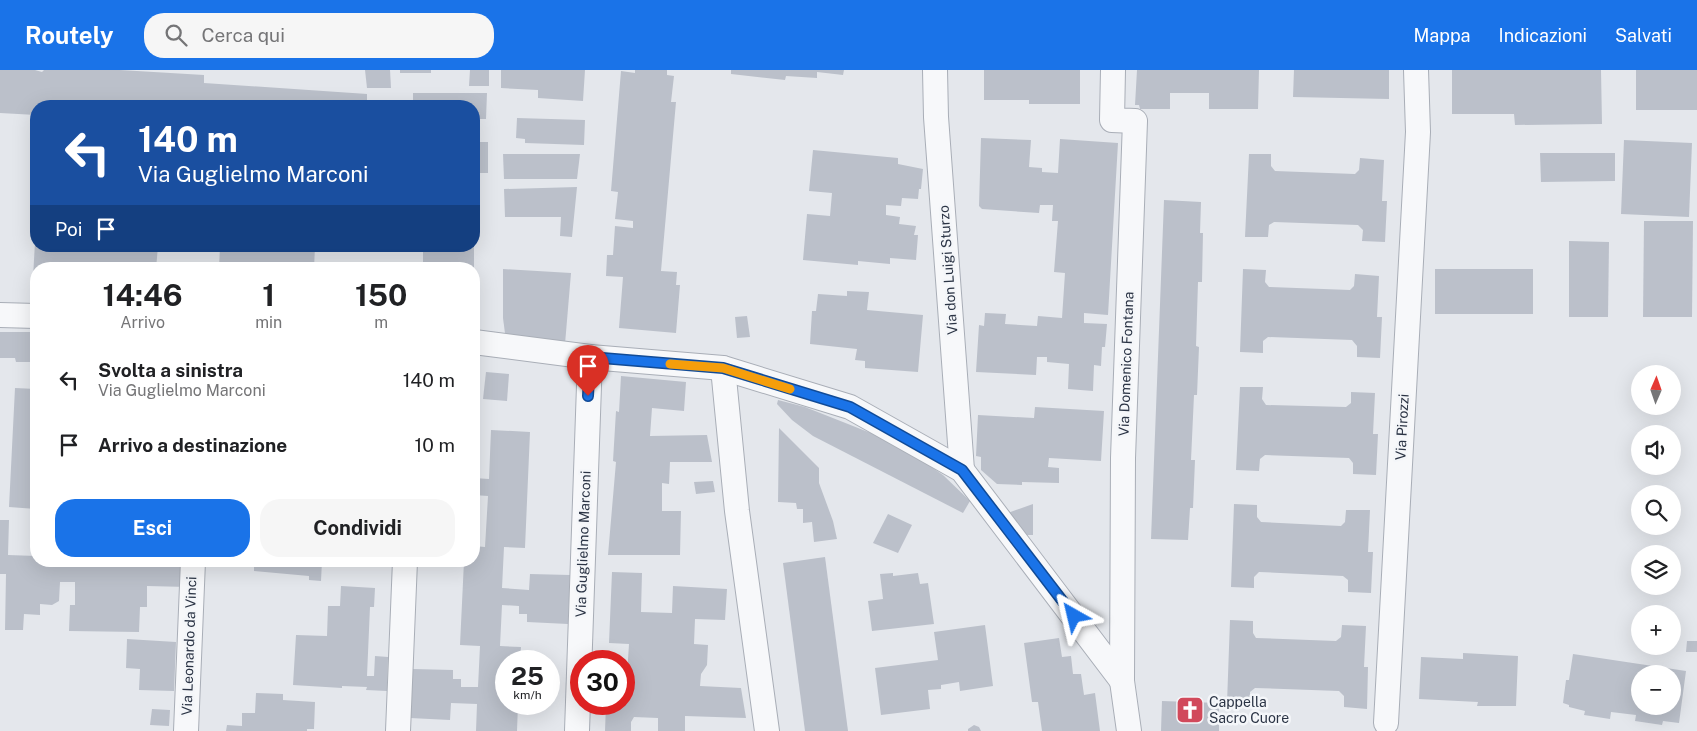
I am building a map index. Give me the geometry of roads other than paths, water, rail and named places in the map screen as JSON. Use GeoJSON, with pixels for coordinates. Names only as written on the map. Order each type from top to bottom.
{"type":"FeatureCollection","features":[{"type":"Feature","properties":{"kind":"street","name":"Via don Luigi Sturzo"},"geometry":{"type":"LineString","coordinates":[[934,70],[962,470]]}},
{"type":"Feature","properties":{"kind":"street","name":"Via Domenico Fontana"},"geometry":{"type":"LineString","coordinates":[[1113,70],[1112,120],[1135,121],[1123,458],[1122,681]]}},
{"type":"Feature","properties":{"kind":"street","name":"Via Pirozzi"},"geometry":{"type":"LineString","coordinates":[[1386,723],[1418,132],[1416,70]]}},
{"type":"Feature","properties":{"kind":"street"},"geometry":{"type":"LineString","coordinates":[[0,315],[30,316]]}},
{"type":"Feature","properties":{"kind":"street"},"geometry":{"type":"LineString","coordinates":[[480,343],[590,357],[723,368],[850,407],[962,470],[1122,681],[1129,731]]}},
{"type":"Feature","properties":{"kind":"street","name":"Via Guglielmo Marconi"},"geometry":{"type":"LineString","coordinates":[[577,731],[590,357]]}},
{"type":"Feature","properties":{"kind":"street"},"geometry":{"type":"LineString","coordinates":[[723,368],[737,512],[767,731]]}},
{"type":"Feature","properties":{"kind":"street","name":"Via Leonardo da Vinci"},"geometry":{"type":"LineString","coordinates":[[186,731],[193,567]]}},
{"type":"Feature","properties":{"kind":"street"},"geometry":{"type":"LineString","coordinates":[[398,731],[405,567]]}},
{"type":"Feature","properties":{"kind":"place","name":"Cappella Sacro Cuore"},"geometry":{"type":"Point","coordinates":[1190,710]}}]}
